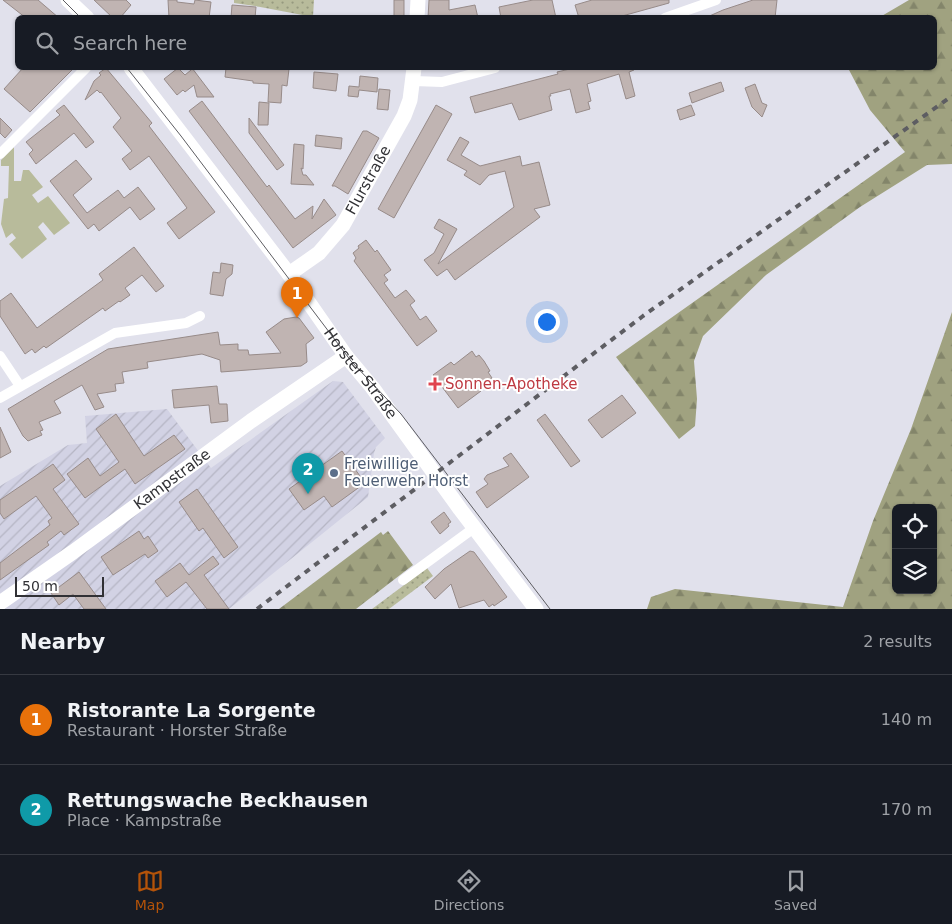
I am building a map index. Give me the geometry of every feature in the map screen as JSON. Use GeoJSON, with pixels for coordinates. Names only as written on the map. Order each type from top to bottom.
{"type":"FeatureCollection","features":[{"type":"Feature","properties":{"kind":"main road"},"geometry":{"type":"LineString","coordinates":[[68,0],[84,15]]}},
{"type":"Feature","properties":{"kind":"main road"},"geometry":{"type":"LineString","coordinates":[[417,15],[418,0]]}},
{"type":"Feature","properties":{"kind":"main road","name":"Horster Straße"},"geometry":{"type":"LineString","coordinates":[[133,70],[289,274],[346,356],[372,387],[474,528],[536,609]]}},
{"type":"Feature","properties":{"kind":"main road","name":"Flurstraße"},"geometry":{"type":"LineString","coordinates":[[289,274],[319,253],[343,225],[404,116],[410,100],[414,71]]}},
{"type":"Feature","properties":{"kind":"main road","name":"Kampstraße"},"geometry":{"type":"LineString","coordinates":[[0,603],[73,552],[251,421],[346,356]]}},
{"type":"Feature","properties":{"kind":"street"},"geometry":{"type":"LineString","coordinates":[[674,15],[716,0]]}},
{"type":"Feature","properties":{"kind":"street"},"geometry":{"type":"LineString","coordinates":[[0,154],[84,70]]}},
{"type":"Feature","properties":{"kind":"street"},"geometry":{"type":"LineString","coordinates":[[414,71],[442,82],[487,70]]}},
{"type":"Feature","properties":{"kind":"street"},"geometry":{"type":"LineString","coordinates":[[0,398],[114,333],[186,323],[200,316]]}},
{"type":"Feature","properties":{"kind":"street"},"geometry":{"type":"LineString","coordinates":[[0,356],[20,386]]}},
{"type":"Feature","properties":{"kind":"street"},"geometry":{"type":"LineString","coordinates":[[403,580],[474,528]]}},
{"type":"Feature","properties":{"kind":"shaded area"},"geometry":{"type":"Polygon","coordinates":[[[333,381],[343,382],[385,438],[376,447],[374,453],[368,497],[229,609],[0,609],[0,486],[68,445],[87,443],[85,416],[167,409],[211,468],[333,381]]]}},
{"type":"Feature","properties":{"kind":"green space"},"geometry":{"type":"Polygon","coordinates":[[[234,0],[314,0],[313,15],[302,15],[234,3],[234,0]]]}},
{"type":"Feature","properties":{"kind":"green space"},"geometry":{"type":"Polygon","coordinates":[[[909,0],[952,0],[952,164],[927,165],[860,207],[766,275],[703,336],[694,361],[697,399],[695,426],[679,439],[616,357],[905,152],[870,110],[849,70],[937,70],[937,15],[883,15],[909,0]]]}},
{"type":"Feature","properties":{"kind":"green space"},"geometry":{"type":"Polygon","coordinates":[[[14,147],[14,181],[21,181],[23,170],[29,170],[43,187],[32,195],[38,203],[48,196],[70,223],[54,235],[43,222],[38,227],[47,239],[22,259],[9,244],[16,238],[12,233],[6,238],[1,224],[4,199],[8,198],[9,166],[1,166],[1,160],[14,147]]]}},
{"type":"Feature","properties":{"kind":"green space"},"geometry":{"type":"Polygon","coordinates":[[[952,312],[952,609],[647,609],[651,597],[675,589],[843,607],[873,521],[911,429],[952,312]]]}},
{"type":"Feature","properties":{"kind":"green space"},"geometry":{"type":"Polygon","coordinates":[[[388,531],[413,565],[356,609],[279,609],[381,532],[383,535],[388,531]]]}},
{"type":"Feature","properties":{"kind":"green space"},"geometry":{"type":"Polygon","coordinates":[[[427,568],[433,576],[389,609],[372,609],[427,568]]]}},
{"type":"Feature","properties":{"kind":"building"},"geometry":{"type":"Polygon","coordinates":[[[3,0],[38,0],[56,15],[22,15],[3,0]]]}},
{"type":"Feature","properties":{"kind":"building"},"geometry":{"type":"Polygon","coordinates":[[[94,0],[126,0],[131,5],[123,15],[110,15],[94,0]]]}},
{"type":"Feature","properties":{"kind":"building"},"geometry":{"type":"Polygon","coordinates":[[[168,0],[194,4],[195,0],[211,2],[209,15],[169,15],[168,0]]]}},
{"type":"Feature","properties":{"kind":"building"},"geometry":{"type":"Polygon","coordinates":[[[394,0],[404,0],[404,15],[394,15],[394,0]]]}},
{"type":"Feature","properties":{"kind":"building"},"geometry":{"type":"Polygon","coordinates":[[[429,0],[449,0],[449,10],[475,5],[477,15],[428,15],[429,0]]]}},
{"type":"Feature","properties":{"kind":"building"},"geometry":{"type":"Polygon","coordinates":[[[533,0],[552,0],[555,15],[500,15],[499,7],[533,0]]]}},
{"type":"Feature","properties":{"kind":"building"},"geometry":{"type":"Polygon","coordinates":[[[592,0],[669,0],[669,3],[626,15],[578,15],[575,5],[592,0]]]}},
{"type":"Feature","properties":{"kind":"building"},"geometry":{"type":"Polygon","coordinates":[[[753,0],[777,0],[775,15],[712,15],[753,0]]]}},
{"type":"Feature","properties":{"kind":"building"},"geometry":{"type":"Polygon","coordinates":[[[232,5],[256,7],[255,15],[231,15],[232,5]]]}},
{"type":"Feature","properties":{"kind":"building"},"geometry":{"type":"Polygon","coordinates":[[[21,70],[72,70],[30,112],[4,89],[21,70]]]}},
{"type":"Feature","properties":{"kind":"building"},"geometry":{"type":"Polygon","coordinates":[[[108,70],[152,123],[149,126],[215,212],[179,239],[167,223],[187,208],[149,156],[130,170],[122,159],[132,151],[113,127],[121,118],[101,92],[97,90],[85,100],[94,81],[101,75],[99,73],[108,70]]]}},
{"type":"Feature","properties":{"kind":"building"},"geometry":{"type":"Polygon","coordinates":[[[175,70],[180,70],[185,75],[194,70],[214,97],[197,97],[194,85],[177,95],[164,79],[175,70]]]}},
{"type":"Feature","properties":{"kind":"building"},"geometry":{"type":"Polygon","coordinates":[[[226,70],[289,70],[287,86],[282,85],[281,103],[268,102],[269,84],[253,83],[253,81],[225,77],[226,70]]]}},
{"type":"Feature","properties":{"kind":"building"},"geometry":{"type":"Polygon","coordinates":[[[566,70],[634,70],[629,72],[635,96],[626,99],[619,74],[587,84],[591,101],[588,102],[590,109],[576,113],[570,89],[550,94],[552,110],[519,120],[512,103],[475,113],[470,97],[558,74],[557,72],[566,70]]]}},
{"type":"Feature","properties":{"kind":"building"},"geometry":{"type":"Polygon","coordinates":[[[314,72],[338,74],[336,91],[313,88],[314,72]]]}},
{"type":"Feature","properties":{"kind":"building"},"geometry":{"type":"Polygon","coordinates":[[[360,76],[378,78],[377,92],[359,90],[358,97],[348,96],[349,86],[359,87],[360,76]]]}},
{"type":"Feature","properties":{"kind":"building"},"geometry":{"type":"Polygon","coordinates":[[[721,82],[724,91],[692,103],[689,93],[721,82]]]}},
{"type":"Feature","properties":{"kind":"building"},"geometry":{"type":"Polygon","coordinates":[[[755,84],[762,103],[767,105],[762,117],[752,107],[745,88],[755,84]]]}},
{"type":"Feature","properties":{"kind":"building"},"geometry":{"type":"Polygon","coordinates":[[[379,89],[390,90],[388,110],[377,109],[379,89]]]}},
{"type":"Feature","properties":{"kind":"building"},"geometry":{"type":"Polygon","coordinates":[[[202,101],[267,187],[269,185],[295,219],[313,206],[312,219],[324,199],[336,215],[293,248],[189,111],[202,101]]]}},
{"type":"Feature","properties":{"kind":"building"},"geometry":{"type":"Polygon","coordinates":[[[259,102],[269,103],[268,125],[258,125],[259,102]]]}},
{"type":"Feature","properties":{"kind":"building"},"geometry":{"type":"Polygon","coordinates":[[[64,105],[94,142],[86,148],[74,133],[36,164],[29,154],[33,150],[26,142],[60,115],[56,111],[64,105]]]}},
{"type":"Feature","properties":{"kind":"building"},"geometry":{"type":"Polygon","coordinates":[[[436,105],[452,114],[394,218],[378,209],[436,105]]]}},
{"type":"Feature","properties":{"kind":"building"},"geometry":{"type":"Polygon","coordinates":[[[691,105],[695,115],[680,120],[677,110],[691,105]]]}},
{"type":"Feature","properties":{"kind":"building"},"geometry":{"type":"Polygon","coordinates":[[[0,118],[12,130],[5,138],[0,133],[0,118]]]}},
{"type":"Feature","properties":{"kind":"building"},"geometry":{"type":"Polygon","coordinates":[[[249,118],[284,165],[277,170],[249,133],[249,118]]]}},
{"type":"Feature","properties":{"kind":"building"},"geometry":{"type":"Polygon","coordinates":[[[363,131],[367,131],[379,138],[348,194],[332,186],[363,131]]]}},
{"type":"Feature","properties":{"kind":"building"},"geometry":{"type":"Polygon","coordinates":[[[316,135],[342,138],[341,149],[315,146],[316,135]]]}},
{"type":"Feature","properties":{"kind":"building"},"geometry":{"type":"Polygon","coordinates":[[[460,137],[469,142],[461,155],[480,166],[520,156],[522,166],[539,162],[550,205],[534,209],[540,217],[455,280],[447,269],[437,276],[424,260],[434,253],[444,234],[434,228],[439,219],[457,229],[438,264],[514,207],[505,171],[489,175],[480,185],[464,175],[467,171],[447,160],[460,137]]]}},
{"type":"Feature","properties":{"kind":"building"},"geometry":{"type":"Polygon","coordinates":[[[294,144],[304,145],[303,169],[301,168],[303,175],[306,175],[314,185],[291,184],[294,144]]]}},
{"type":"Feature","properties":{"kind":"building"},"geometry":{"type":"Polygon","coordinates":[[[76,160],[92,179],[73,195],[87,213],[118,190],[124,198],[138,187],[155,209],[140,220],[130,207],[99,231],[94,224],[88,229],[50,181],[76,160]]]}},
{"type":"Feature","properties":{"kind":"building"},"geometry":{"type":"Polygon","coordinates":[[[366,240],[375,252],[377,250],[391,270],[384,275],[388,280],[384,283],[395,298],[406,290],[415,301],[410,305],[420,320],[426,316],[437,331],[417,346],[354,261],[356,258],[353,253],[366,240]]]}},
{"type":"Feature","properties":{"kind":"building"},"geometry":{"type":"Polygon","coordinates":[[[134,247],[164,286],[156,292],[142,275],[125,288],[130,295],[120,302],[105,311],[103,308],[46,348],[44,346],[35,353],[32,349],[25,354],[0,316],[0,301],[11,293],[37,328],[103,280],[99,274],[134,247]]]}},
{"type":"Feature","properties":{"kind":"building"},"geometry":{"type":"Polygon","coordinates":[[[221,263],[233,265],[232,274],[226,279],[223,296],[210,294],[213,272],[220,273],[221,263]]]}},
{"type":"Feature","properties":{"kind":"building"},"geometry":{"type":"Polygon","coordinates":[[[299,318],[314,338],[306,344],[307,362],[301,366],[221,372],[220,360],[202,354],[147,362],[148,368],[122,372],[124,383],[115,384],[116,391],[97,394],[104,407],[95,410],[82,385],[54,401],[61,413],[39,422],[43,430],[40,431],[42,435],[28,441],[23,436],[8,409],[108,349],[218,332],[220,345],[238,344],[238,350],[248,350],[249,355],[281,353],[266,332],[284,319],[299,318]]]}},
{"type":"Feature","properties":{"kind":"building"},"geometry":{"type":"Polygon","coordinates":[[[472,351],[476,357],[479,355],[484,361],[492,378],[479,388],[481,391],[458,408],[433,375],[451,362],[454,365],[472,351]]]}},
{"type":"Feature","properties":{"kind":"building"},"geometry":{"type":"Polygon","coordinates":[[[217,386],[219,404],[227,404],[228,421],[211,423],[209,405],[174,408],[172,390],[217,386]]]}},
{"type":"Feature","properties":{"kind":"building"},"geometry":{"type":"Polygon","coordinates":[[[622,395],[636,413],[602,438],[588,420],[622,395]]]}},
{"type":"Feature","properties":{"kind":"building"},"geometry":{"type":"Polygon","coordinates":[[[116,414],[144,456],[174,435],[185,449],[135,484],[125,469],[85,498],[67,474],[88,458],[100,476],[119,462],[96,429],[116,414]]]}},
{"type":"Feature","properties":{"kind":"building"},"geometry":{"type":"Polygon","coordinates":[[[545,414],[580,461],[571,467],[537,420],[545,414]]]}},
{"type":"Feature","properties":{"kind":"building"},"geometry":{"type":"Polygon","coordinates":[[[0,427],[11,452],[0,458],[0,427]]]}},
{"type":"Feature","properties":{"kind":"building"},"geometry":{"type":"Polygon","coordinates":[[[342,451],[365,483],[332,507],[324,496],[304,510],[289,489],[342,451]]]}},
{"type":"Feature","properties":{"kind":"building"},"geometry":{"type":"Polygon","coordinates":[[[511,453],[529,477],[487,508],[476,492],[488,484],[484,479],[487,475],[509,466],[503,458],[511,453]]]}},
{"type":"Feature","properties":{"kind":"building"},"geometry":{"type":"Polygon","coordinates":[[[53,464],[65,480],[53,489],[79,524],[64,535],[61,531],[47,542],[49,545],[0,580],[0,563],[50,525],[48,521],[52,518],[36,496],[4,519],[0,513],[0,500],[53,464]]]}},
{"type":"Feature","properties":{"kind":"building"},"geometry":{"type":"Polygon","coordinates":[[[197,489],[238,547],[224,558],[203,528],[199,531],[179,502],[197,489]]]}},
{"type":"Feature","properties":{"kind":"building"},"geometry":{"type":"Polygon","coordinates":[[[444,512],[451,522],[440,534],[431,522],[444,512]]]}},
{"type":"Feature","properties":{"kind":"building"},"geometry":{"type":"Polygon","coordinates":[[[139,531],[144,539],[148,536],[158,551],[148,558],[145,554],[113,575],[101,557],[139,531]]]}},
{"type":"Feature","properties":{"kind":"building"},"geometry":{"type":"Polygon","coordinates":[[[470,551],[474,552],[507,597],[494,606],[493,604],[489,607],[484,600],[459,608],[451,584],[435,599],[425,587],[444,569],[470,551]]]}},
{"type":"Feature","properties":{"kind":"building"},"geometry":{"type":"Polygon","coordinates":[[[213,556],[219,564],[204,575],[229,609],[207,609],[186,582],[167,597],[155,581],[180,563],[189,575],[213,556]]]}},
{"type":"Feature","properties":{"kind":"building"},"geometry":{"type":"Polygon","coordinates":[[[79,572],[106,609],[84,609],[73,594],[59,605],[51,593],[79,572]]]}},
{"type":"Feature","properties":{"kind":"tram line"},"geometry":{"type":"LineString","coordinates":[[63,0],[78,15]]}},
{"type":"Feature","properties":{"kind":"tram line"},"geometry":{"type":"LineString","coordinates":[[129,70],[181,136],[351,361],[401,414],[550,609]]}},
{"type":"Feature","properties":{"kind":"railway"},"geometry":{"type":"LineString","coordinates":[[257,609],[643,316],[952,96]]}},
{"type":"Feature","properties":{"kind":"place","name":"Ristorante La Sorgente"},"geometry":{"type":"Point","coordinates":[297,318]}},
{"type":"Feature","properties":{"kind":"place","name":"Sonnen-Apotheke"},"geometry":{"type":"Point","coordinates":[435,384]}},
{"type":"Feature","properties":{"kind":"place","name":"Freiwillige Feuerwehr Horst"},"geometry":{"type":"Point","coordinates":[334,473]}},
{"type":"Feature","properties":{"kind":"place","name":"Rettungswache Beckhausen"},"geometry":{"type":"Point","coordinates":[308,494]}}]}
